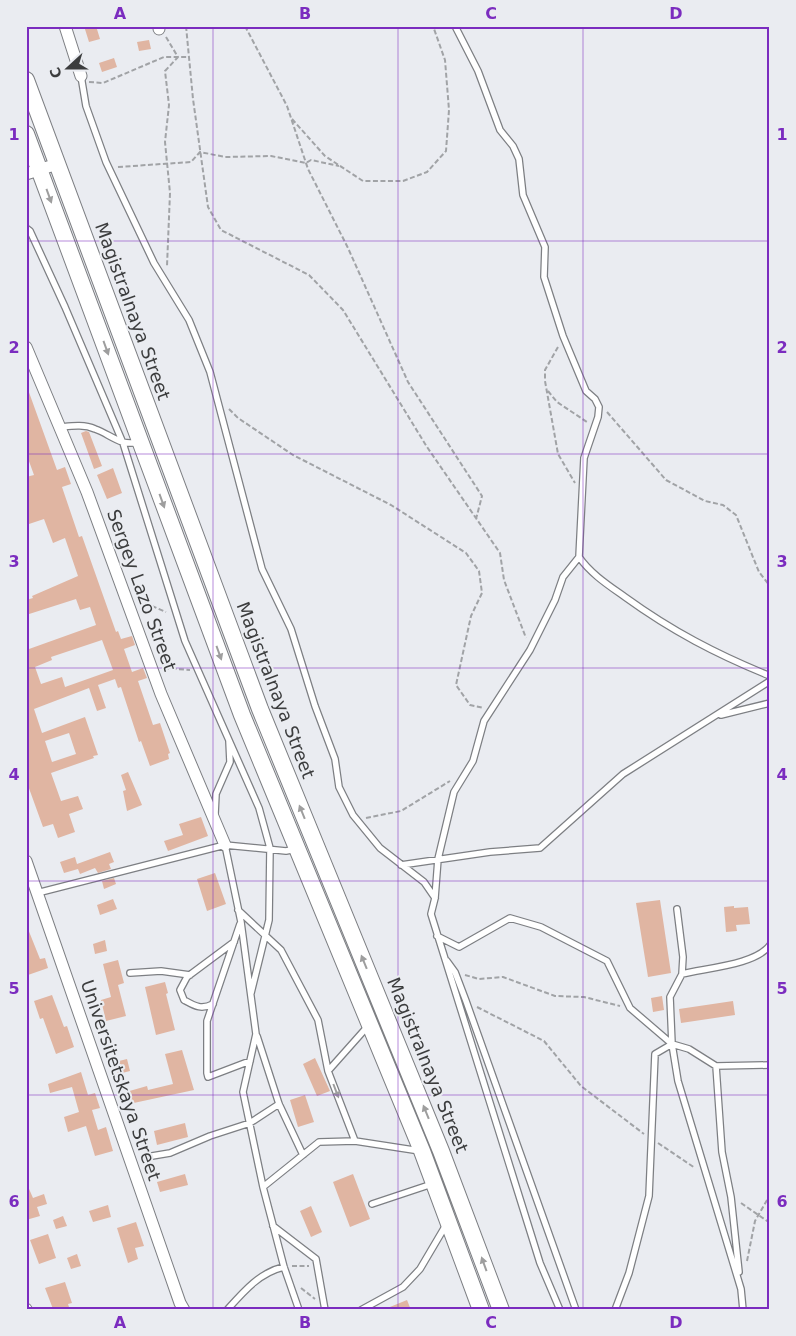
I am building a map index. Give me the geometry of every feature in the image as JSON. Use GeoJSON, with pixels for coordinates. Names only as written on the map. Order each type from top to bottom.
{"type":"FeatureCollection","features":[{"type":"Feature","properties":{"kind":"main road","name":"Magistralnaya Street"},"geometry":{"type":"LineString","coordinates":[[26,80],[260,709],[442,1150],[501,1310]]}},
{"type":"Feature","properties":{"kind":"main road"},"geometry":{"type":"LineString","coordinates":[[26,134],[33,173],[140,441],[242,715],[422,1152],[481,1310]]}},
{"type":"Feature","properties":{"kind":"street"},"geometry":{"type":"LineString","coordinates":[[65,26],[82,79]]}},
{"type":"Feature","properties":{"kind":"street"},"geometry":{"type":"LineString","coordinates":[[33,173],[57,164]]}},
{"type":"Feature","properties":{"kind":"street","name":"Sergey Lazo Street"},"geometry":{"type":"LineString","coordinates":[[26,347],[87,492],[152,669],[225,845]]}},
{"type":"Feature","properties":{"kind":"street","name":"Universitetskaya Street"},"geometry":{"type":"LineString","coordinates":[[26,861],[180,1304],[184,1310]]}},
{"type":"Feature","properties":{"kind":"lane"},"geometry":{"type":"LineString","coordinates":[[455,26],[478,71],[500,130],[514,146],[519,159],[523,194],[544,247],[544,277],[562,336],[586,391],[595,399],[599,407],[595,427],[584,458],[579,557],[563,577],[555,600],[530,650],[484,721],[470,766],[454,792],[438,859],[435,898],[431,914],[442,955],[540,1263],[560,1310]]}},
{"type":"Feature","properties":{"kind":"lane"},"geometry":{"type":"LineString","coordinates":[[82,79],[86,106],[109,168],[154,263],[189,320],[210,372],[262,570],[291,629],[334,759],[339,787],[357,820],[380,848],[424,882],[435,898]]}},
{"type":"Feature","properties":{"kind":"lane"},"geometry":{"type":"LineString","coordinates":[[26,228],[30,231],[65,307],[123,443],[177,617],[259,808],[270,848],[269,920],[251,993]]}},
{"type":"Feature","properties":{"kind":"lane"},"geometry":{"type":"LineString","coordinates":[[60,428],[75,426],[94,428],[123,443],[132,444],[140,441]]}},
{"type":"Feature","properties":{"kind":"lane"},"geometry":{"type":"LineString","coordinates":[[579,557],[589,571],[663,625],[718,655],[770,676]]}},
{"type":"Feature","properties":{"kind":"lane"},"geometry":{"type":"LineString","coordinates":[[401,865],[490,852],[540,848],[623,774],[770,681]]}},
{"type":"Feature","properties":{"kind":"lane"},"geometry":{"type":"LineString","coordinates":[[714,717],[770,703]]}},
{"type":"Feature","properties":{"kind":"lane"},"geometry":{"type":"LineString","coordinates":[[214,820],[216,794],[230,762],[228,736]]}},
{"type":"Feature","properties":{"kind":"lane"},"geometry":{"type":"LineString","coordinates":[[37,893],[225,845],[286,851],[297,849]]}},
{"type":"Feature","properties":{"kind":"lane"},"geometry":{"type":"LineString","coordinates":[[225,845],[241,922],[256,1034],[279,1104],[303,1155]]}},
{"type":"Feature","properties":{"kind":"lane"},"geometry":{"type":"LineString","coordinates":[[238,910],[281,950],[318,1020],[328,1071],[355,1141]]}},
{"type":"Feature","properties":{"kind":"lane"},"geometry":{"type":"LineString","coordinates":[[677,910],[683,957],[682,974],[670,997],[672,1044],[678,1081],[705,1175],[742,1289]]}},
{"type":"Feature","properties":{"kind":"lane"},"geometry":{"type":"LineString","coordinates":[[437,936],[458,946],[510,918],[541,926],[607,961],[630,1008],[672,1044],[689,1049],[716,1066],[770,1065]]}},
{"type":"Feature","properties":{"kind":"lane"},"geometry":{"type":"LineString","coordinates":[[241,922],[207,1021],[208,1077],[250,1061]]}},
{"type":"Feature","properties":{"kind":"lane"},"geometry":{"type":"LineString","coordinates":[[213,1004],[205,1007],[196,1007],[184,1000],[180,990],[190,975],[234,942]]}},
{"type":"Feature","properties":{"kind":"lane"},"geometry":{"type":"LineString","coordinates":[[682,974],[750,959],[764,953],[770,945]]}},
{"type":"Feature","properties":{"kind":"lane"},"geometry":{"type":"LineString","coordinates":[[442,955],[455,972],[466,1001],[576,1310]]}},
{"type":"Feature","properties":{"kind":"lane"},"geometry":{"type":"LineString","coordinates":[[130,973],[161,971],[190,975]]}},
{"type":"Feature","properties":{"kind":"lane"},"geometry":{"type":"LineString","coordinates":[[328,1071],[370,1024]]}},
{"type":"Feature","properties":{"kind":"lane"},"geometry":{"type":"LineString","coordinates":[[256,1034],[243,1092],[273,1226],[287,1277],[299,1310]]}},
{"type":"Feature","properties":{"kind":"lane"},"geometry":{"type":"LineString","coordinates":[[615,1310],[629,1273],[648,1196],[655,1054],[672,1044]]}},
{"type":"Feature","properties":{"kind":"lane"},"geometry":{"type":"LineString","coordinates":[[716,1066],[722,1152],[731,1197],[735,1250],[742,1289],[743,1310]]}},
{"type":"Feature","properties":{"kind":"lane"},"geometry":{"type":"LineString","coordinates":[[152,1156],[170,1153],[210,1136],[250,1123],[279,1104]]}},
{"type":"Feature","properties":{"kind":"lane"},"geometry":{"type":"LineString","coordinates":[[264,1186],[319,1142],[355,1141],[422,1152]]}},
{"type":"Feature","properties":{"kind":"lane"},"geometry":{"type":"LineString","coordinates":[[372,1204],[434,1183]]}},
{"type":"Feature","properties":{"kind":"lane"},"geometry":{"type":"LineString","coordinates":[[361,1310],[404,1287],[420,1269],[448,1221]]}},
{"type":"Feature","properties":{"kind":"lane"},"geometry":{"type":"LineString","coordinates":[[273,1226],[316,1259],[325,1308]]}},
{"type":"Feature","properties":{"kind":"lane"},"geometry":{"type":"LineString","coordinates":[[227,1310],[244,1290],[271,1270],[284,1266]]}},
{"type":"Feature","properties":{"kind":"path"},"geometry":{"type":"LineString","coordinates":[[186,26],[188,57],[208,208],[221,230],[309,274],[343,310],[427,447],[500,553],[504,580],[530,650]]}},
{"type":"Feature","properties":{"kind":"path"},"geometry":{"type":"LineString","coordinates":[[244,26],[287,106],[306,163],[348,248],[408,382],[482,496],[476,519]]}},
{"type":"Feature","properties":{"kind":"path"},"geometry":{"type":"LineString","coordinates":[[291,118],[325,156],[363,181],[403,181],[426,172],[446,151],[449,110],[445,60],[433,26]]}},
{"type":"Feature","properties":{"kind":"path"},"geometry":{"type":"LineString","coordinates":[[159,27],[178,57]]}},
{"type":"Feature","properties":{"kind":"path"},"geometry":{"type":"LineString","coordinates":[[82,79],[103,84],[164,57],[188,57]]}},
{"type":"Feature","properties":{"kind":"path"},"geometry":{"type":"LineString","coordinates":[[166,283],[170,193],[165,142],[169,105],[165,71],[178,57]]}},
{"type":"Feature","properties":{"kind":"path"},"geometry":{"type":"LineString","coordinates":[[109,168],[191,162],[200,152]]}},
{"type":"Feature","properties":{"kind":"path"},"geometry":{"type":"LineString","coordinates":[[200,152],[225,157],[271,156],[306,163],[311,160],[342,167]]}},
{"type":"Feature","properties":{"kind":"path"},"geometry":{"type":"LineString","coordinates":[[562,336],[545,370],[547,390],[558,454],[582,499]]}},
{"type":"Feature","properties":{"kind":"path"},"geometry":{"type":"LineString","coordinates":[[547,390],[557,402],[595,427]]}},
{"type":"Feature","properties":{"kind":"path"},"geometry":{"type":"LineString","coordinates":[[216,396],[238,418],[293,455],[392,505],[466,552],[479,571],[482,593],[471,616],[456,685],[470,705],[491,710]]}},
{"type":"Feature","properties":{"kind":"path"},"geometry":{"type":"LineString","coordinates":[[599,407],[605,410],[666,480],[705,501],[723,505],[736,515],[759,572],[770,586]]}},
{"type":"Feature","properties":{"kind":"path"},"geometry":{"type":"LineString","coordinates":[[124,594],[177,617]]}},
{"type":"Feature","properties":{"kind":"path"},"geometry":{"type":"LineString","coordinates":[[152,669],[177,668],[199,672]]}},
{"type":"Feature","properties":{"kind":"path"},"geometry":{"type":"LineString","coordinates":[[357,820],[401,811],[442,787],[470,766]]}},
{"type":"Feature","properties":{"kind":"path"},"geometry":{"type":"LineString","coordinates":[[455,972],[479,979],[503,977],[555,996],[584,997],[630,1008]]}},
{"type":"Feature","properties":{"kind":"path"},"geometry":{"type":"LineString","coordinates":[[466,1001],[544,1042],[581,1086],[652,1142],[661,1143],[705,1175]]}},
{"type":"Feature","properties":{"kind":"path"},"geometry":{"type":"LineString","coordinates":[[747,1262],[758,1216],[770,1195]]}},
{"type":"Feature","properties":{"kind":"path"},"geometry":{"type":"LineString","coordinates":[[731,1197],[770,1223]]}},
{"type":"Feature","properties":{"kind":"path"},"geometry":{"type":"LineString","coordinates":[[284,1266],[317,1266]]}},
{"type":"Feature","properties":{"kind":"path"},"geometry":{"type":"LineString","coordinates":[[287,1277],[325,1308]]}},
{"type":"Feature","properties":{"kind":"building"},"geometry":{"type":"Polygon","coordinates":[[[84,26],[96,26],[100,39],[89,42],[84,26]]]}},
{"type":"Feature","properties":{"kind":"building"},"geometry":{"type":"Polygon","coordinates":[[[149,40],[151,49],[139,51],[137,42],[149,40]]]}},
{"type":"Feature","properties":{"kind":"building"},"geometry":{"type":"Polygon","coordinates":[[[114,58],[117,67],[102,72],[99,63],[114,58]]]}},
{"type":"Feature","properties":{"kind":"building"},"geometry":{"type":"Polygon","coordinates":[[[26,384],[57,470],[65,467],[71,484],[62,487],[79,537],[82,536],[116,632],[118,631],[121,639],[132,636],[135,645],[124,649],[132,672],[143,668],[147,678],[138,681],[153,725],[160,723],[170,753],[168,754],[169,759],[150,766],[141,741],[139,742],[121,687],[118,688],[115,679],[98,685],[106,708],[97,711],[89,688],[34,709],[42,733],[85,717],[98,755],[51,773],[61,801],[78,796],[83,809],[69,814],[75,832],[58,838],[53,824],[43,827],[26,780],[26,647],[29,649],[96,625],[90,607],[80,610],[76,599],[26,615],[26,600],[78,576],[65,538],[53,543],[44,519],[26,525],[26,513],[29,512],[26,503],[26,477],[34,475],[26,453],[26,384]],[[102,640],[51,657],[52,660],[35,667],[41,684],[62,677],[65,687],[113,670],[102,640]],[[69,733],[45,741],[52,762],[76,754],[69,733]]]}},
{"type":"Feature","properties":{"kind":"building"},"geometry":{"type":"Polygon","coordinates":[[[89,432],[102,466],[94,469],[81,433],[89,432]]]}},
{"type":"Feature","properties":{"kind":"building"},"geometry":{"type":"Polygon","coordinates":[[[113,468],[122,493],[107,499],[97,475],[113,468]]]}},
{"type":"Feature","properties":{"kind":"building"},"geometry":{"type":"Polygon","coordinates":[[[128,772],[142,805],[127,811],[123,791],[126,790],[121,775],[128,772]]]}},
{"type":"Feature","properties":{"kind":"building"},"geometry":{"type":"Polygon","coordinates":[[[201,817],[208,836],[168,851],[164,841],[183,835],[179,824],[201,817]]]}},
{"type":"Feature","properties":{"kind":"building"},"geometry":{"type":"Polygon","coordinates":[[[110,852],[114,862],[109,864],[111,869],[98,873],[95,868],[80,874],[78,869],[64,873],[60,862],[75,857],[77,864],[110,852]]]}},
{"type":"Feature","properties":{"kind":"building"},"geometry":{"type":"Polygon","coordinates":[[[215,873],[226,904],[207,911],[197,879],[215,873]]]}},
{"type":"Feature","properties":{"kind":"building"},"geometry":{"type":"Polygon","coordinates":[[[114,878],[116,884],[104,889],[102,881],[114,878]]]}},
{"type":"Feature","properties":{"kind":"building"},"geometry":{"type":"Polygon","coordinates":[[[113,899],[117,909],[100,915],[97,905],[113,899]]]}},
{"type":"Feature","properties":{"kind":"building"},"geometry":{"type":"Polygon","coordinates":[[[660,900],[671,973],[648,977],[636,903],[660,900]]]}},
{"type":"Feature","properties":{"kind":"building"},"geometry":{"type":"Polygon","coordinates":[[[734,906],[734,908],[748,907],[750,924],[736,925],[737,931],[726,932],[724,907],[734,906]]]}},
{"type":"Feature","properties":{"kind":"building"},"geometry":{"type":"Polygon","coordinates":[[[26,924],[40,959],[45,958],[48,968],[28,975],[26,969],[26,924]]]}},
{"type":"Feature","properties":{"kind":"building"},"geometry":{"type":"Polygon","coordinates":[[[105,940],[107,951],[95,954],[93,944],[105,940]]]}},
{"type":"Feature","properties":{"kind":"building"},"geometry":{"type":"Polygon","coordinates":[[[118,960],[124,983],[118,985],[126,1016],[106,1021],[101,1000],[111,997],[103,964],[118,960]]]}},
{"type":"Feature","properties":{"kind":"building"},"geometry":{"type":"Polygon","coordinates":[[[165,982],[175,1030],[156,1035],[145,987],[165,982]]]}},
{"type":"Feature","properties":{"kind":"building"},"geometry":{"type":"Polygon","coordinates":[[[52,995],[64,1027],[67,1026],[74,1047],[56,1054],[43,1018],[40,1019],[34,1001],[52,995]]]}},
{"type":"Feature","properties":{"kind":"building"},"geometry":{"type":"Polygon","coordinates":[[[662,996],[664,1010],[653,1012],[651,998],[662,996]]]}},
{"type":"Feature","properties":{"kind":"building"},"geometry":{"type":"Polygon","coordinates":[[[733,1001],[735,1015],[681,1023],[679,1009],[733,1001]]]}},
{"type":"Feature","properties":{"kind":"building"},"geometry":{"type":"Polygon","coordinates":[[[182,1050],[194,1090],[129,1104],[126,1092],[147,1086],[148,1090],[173,1084],[165,1054],[182,1050]]]}},
{"type":"Feature","properties":{"kind":"building"},"geometry":{"type":"Polygon","coordinates":[[[315,1058],[330,1091],[317,1096],[303,1064],[315,1058]]]}},
{"type":"Feature","properties":{"kind":"building"},"geometry":{"type":"Polygon","coordinates":[[[127,1059],[130,1071],[118,1074],[115,1062],[127,1059]]]}},
{"type":"Feature","properties":{"kind":"building"},"geometry":{"type":"Polygon","coordinates":[[[81,1072],[88,1095],[95,1093],[100,1108],[92,1110],[98,1130],[106,1127],[113,1151],[95,1156],[86,1126],[68,1132],[64,1117],[79,1112],[72,1087],[50,1093],[48,1084],[81,1072]]]}},
{"type":"Feature","properties":{"kind":"building"},"geometry":{"type":"Polygon","coordinates":[[[305,1095],[314,1122],[298,1127],[290,1100],[305,1095]]]}},
{"type":"Feature","properties":{"kind":"building"},"geometry":{"type":"Polygon","coordinates":[[[185,1123],[188,1137],[157,1145],[154,1131],[185,1123]]]}},
{"type":"Feature","properties":{"kind":"building"},"geometry":{"type":"Polygon","coordinates":[[[185,1174],[188,1185],[160,1192],[157,1182],[185,1174]]]}},
{"type":"Feature","properties":{"kind":"building"},"geometry":{"type":"Polygon","coordinates":[[[353,1174],[370,1219],[350,1227],[333,1182],[353,1174]]]}},
{"type":"Feature","properties":{"kind":"building"},"geometry":{"type":"Polygon","coordinates":[[[26,1182],[33,1198],[44,1194],[47,1204],[37,1207],[40,1216],[26,1220],[26,1182]]]}},
{"type":"Feature","properties":{"kind":"building"},"geometry":{"type":"Polygon","coordinates":[[[108,1205],[111,1217],[93,1222],[89,1211],[108,1205]]]}},
{"type":"Feature","properties":{"kind":"building"},"geometry":{"type":"Polygon","coordinates":[[[311,1206],[322,1232],[311,1237],[300,1211],[311,1206]]]}},
{"type":"Feature","properties":{"kind":"building"},"geometry":{"type":"Polygon","coordinates":[[[63,1216],[67,1226],[56,1229],[53,1220],[63,1216]]]}},
{"type":"Feature","properties":{"kind":"building"},"geometry":{"type":"Polygon","coordinates":[[[136,1222],[144,1246],[135,1248],[138,1259],[128,1263],[117,1228],[136,1222]]]}},
{"type":"Feature","properties":{"kind":"building"},"geometry":{"type":"Polygon","coordinates":[[[48,1234],[56,1258],[39,1264],[30,1240],[48,1234]]]}},
{"type":"Feature","properties":{"kind":"building"},"geometry":{"type":"Polygon","coordinates":[[[77,1254],[81,1266],[71,1269],[67,1258],[77,1254]]]}},
{"type":"Feature","properties":{"kind":"building"},"geometry":{"type":"Polygon","coordinates":[[[65,1282],[72,1303],[68,1304],[70,1310],[60,1310],[59,1307],[53,1309],[45,1288],[65,1282]]]}},
{"type":"Feature","properties":{"kind":"building"},"geometry":{"type":"Polygon","coordinates":[[[407,1300],[411,1310],[385,1310],[385,1309],[407,1300]]]}}]}
